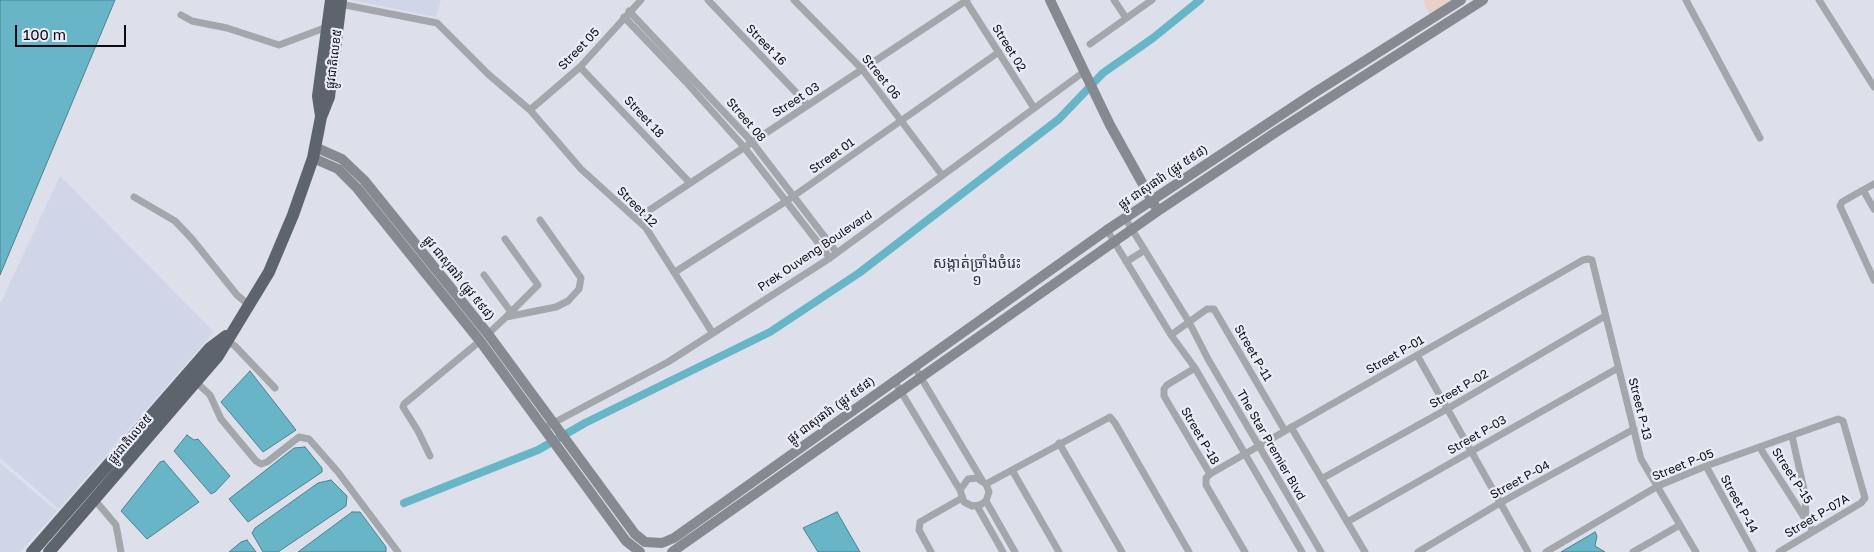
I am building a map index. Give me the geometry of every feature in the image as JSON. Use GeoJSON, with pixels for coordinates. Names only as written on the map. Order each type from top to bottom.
{"type":"FeatureCollection","features":[{"type":"Feature","properties":{"kind":"highway","name":"ផ្លូវជាតិលេខ៥"},"geometry":{"type":"LineString","coordinates":[[321,117],[318,96],[328,27],[337,1]]}},
{"type":"Feature","properties":{"kind":"highway","name":"ផ្លូវជាតិលេខ៥"},"geometry":{"type":"LineString","coordinates":[[49,552],[218,356],[248,308],[282,244],[314,153],[321,117],[329,97],[337,1]]}},
{"type":"Feature","properties":{"kind":"highway","name":"ផ្លូវជាតិលេខ៥"},"geometry":{"type":"LineString","coordinates":[[32,552],[210,348],[230,336]]}},
{"type":"Feature","properties":{"kind":"main road"},"geometry":{"type":"LineString","coordinates":[[1050,0],[1096,94],[1158,211]]}},
{"type":"Feature","properties":{"kind":"main road","name":"ផ្លូវ ជាសុផារ៉ា (ផ្លូវ ៥៩៨)"},"geometry":{"type":"LineString","coordinates":[[314,153],[334,154],[351,166],[480,341],[565,448],[638,538],[656,548],[674,538],[1106,230],[1262,126],[1461,0]]}},
{"type":"Feature","properties":{"kind":"main road","name":"ផ្លូវ ជាសុផារ៉ា (ផ្លូវ ៥៩៨)"},"geometry":{"type":"LineString","coordinates":[[672,552],[1113,241],[1269,137],[1482,0]]}},
{"type":"Feature","properties":{"kind":"main road"},"geometry":{"type":"LineString","coordinates":[[1262,126],[1269,137]]}},
{"type":"Feature","properties":{"kind":"main road","name":"ផ្លូវ ជាសុផារ៉ា (ផ្លូវ ៥៩៨)"},"geometry":{"type":"LineString","coordinates":[[386,216],[488,334],[550,428]]}},
{"type":"Feature","properties":{"kind":"main road"},"geometry":{"type":"LineString","coordinates":[[940,348],[947,357]]}},
{"type":"Feature","properties":{"kind":"main road","name":"ផ្លូវ ជាសុផារ៉ា (ផ្លូវ ៥៩៨)"},"geometry":{"type":"LineString","coordinates":[[565,448],[626,541],[640,552]]}},
{"type":"Feature","properties":{"kind":"street","name":"Street 05"},"geometry":{"type":"LineString","coordinates":[[530,110],[580,67],[640,0]]}},
{"type":"Feature","properties":{"kind":"street","name":"Street 16"},"geometry":{"type":"LineString","coordinates":[[708,0],[808,105]]}},
{"type":"Feature","properties":{"kind":"street","name":"Street 06"},"geometry":{"type":"LineString","coordinates":[[794,0],[862,69],[942,175]]}},
{"type":"Feature","properties":{"kind":"street"},"geometry":{"type":"LineString","coordinates":[[1114,0],[1126,18]]}},
{"type":"Feature","properties":{"kind":"street"},"geometry":{"type":"LineString","coordinates":[[1090,44],[1152,0]]}},
{"type":"Feature","properties":{"kind":"street"},"geometry":{"type":"LineString","coordinates":[[1686,0],[1760,138]]}},
{"type":"Feature","properties":{"kind":"street"},"geometry":{"type":"LineString","coordinates":[[1819,0],[1874,87]]}},
{"type":"Feature","properties":{"kind":"street","name":"Street 12"},"geometry":{"type":"LineString","coordinates":[[337,1],[438,23],[488,74],[530,110],[581,169],[646,228],[712,332]]}},
{"type":"Feature","properties":{"kind":"street","name":"Street 03"},"geometry":{"type":"LineString","coordinates":[[636,218],[967,1]]}},
{"type":"Feature","properties":{"kind":"street","name":"Street 02"},"geometry":{"type":"LineString","coordinates":[[967,1],[1034,108]]}},
{"type":"Feature","properties":{"kind":"street","name":"Street 08"},"geometry":{"type":"LineString","coordinates":[[629,11],[752,142],[837,253]]}},
{"type":"Feature","properties":{"kind":"street"},"geometry":{"type":"LineString","coordinates":[[181,15],[192,22],[228,28],[279,46],[328,27]]}},
{"type":"Feature","properties":{"kind":"street"},"geometry":{"type":"LineString","coordinates":[[624,17],[744,147],[830,258]]}},
{"type":"Feature","properties":{"kind":"street","name":"Street 01"},"geometry":{"type":"LineString","coordinates":[[675,272],[786,202],[998,52]]}},
{"type":"Feature","properties":{"kind":"street","name":"Street 18"},"geometry":{"type":"LineString","coordinates":[[580,67],[690,183]]}},
{"type":"Feature","properties":{"kind":"street","name":"Prek Ouveng Boulevard"},"geometry":{"type":"LineString","coordinates":[[550,428],[668,362],[830,258],[1034,108],[1086,73]]}},
{"type":"Feature","properties":{"kind":"street"},"geometry":{"type":"LineString","coordinates":[[686,82],[692,76]]}},
{"type":"Feature","properties":{"kind":"street"},"geometry":{"type":"LineString","coordinates":[[1874,184],[1842,202],[1840,206],[1874,280]]}},
{"type":"Feature","properties":{"kind":"street"},"geometry":{"type":"LineString","coordinates":[[1863,190],[1874,209]]}},
{"type":"Feature","properties":{"kind":"street"},"geometry":{"type":"LineString","coordinates":[[134,198],[175,221],[192,238],[248,308]]}},
{"type":"Feature","properties":{"kind":"street","name":"The Star Premier Blvd"},"geometry":{"type":"LineString","coordinates":[[1125,218],[1191,320],[1203,349],[1320,552]]}},
{"type":"Feature","properties":{"kind":"street"},"geometry":{"type":"LineString","coordinates":[[509,314],[556,307],[568,301],[581,284],[581,278],[540,220]]}},
{"type":"Feature","properties":{"kind":"street"},"geometry":{"type":"LineString","coordinates":[[1106,230],[1170,334],[1195,368],[1302,552]]}},
{"type":"Feature","properties":{"kind":"street"},"geometry":{"type":"LineString","coordinates":[[488,334],[538,285],[505,239]]}},
{"type":"Feature","properties":{"kind":"street"},"geometry":{"type":"LineString","coordinates":[[1126,262],[1145,250]]}},
{"type":"Feature","properties":{"kind":"street","name":"Street P-01"},"geometry":{"type":"LineString","coordinates":[[1210,474],[1584,260],[1592,260]]}},
{"type":"Feature","properties":{"kind":"street","name":"Street P-13"},"geometry":{"type":"LineString","coordinates":[[1592,260],[1641,459],[1696,552]]}},
{"type":"Feature","properties":{"kind":"street"},"geometry":{"type":"LineString","coordinates":[[484,275],[509,314]]}},
{"type":"Feature","properties":{"kind":"street","name":"Street P-11"},"geometry":{"type":"LineString","coordinates":[[1191,320],[1207,309],[1214,309],[1288,429],[1322,478],[1365,552]]}},
{"type":"Feature","properties":{"kind":"street","name":"Street P-02"},"geometry":{"type":"LineString","coordinates":[[1322,478],[1447,409],[1606,316]]}},
{"type":"Feature","properties":{"kind":"street"},"geometry":{"type":"LineString","coordinates":[[1170,334],[1191,320]]}},
{"type":"Feature","properties":{"kind":"street"},"geometry":{"type":"LineString","coordinates":[[230,336],[235,346],[276,388]]}},
{"type":"Feature","properties":{"kind":"street"},"geometry":{"type":"LineString","coordinates":[[430,456],[418,431],[403,407],[404,404],[480,341]]}},
{"type":"Feature","properties":{"kind":"street"},"geometry":{"type":"LineString","coordinates":[[1417,355],[1528,552]]}},
{"type":"Feature","properties":{"kind":"street"},"geometry":{"type":"LineString","coordinates":[[894,380],[960,490],[962,498],[968,505],[977,506],[986,501],[989,492],[984,482],[914,366]]}},
{"type":"Feature","properties":{"kind":"street","name":"Street P-18"},"geometry":{"type":"LineString","coordinates":[[1195,368],[1167,385],[1164,389],[1164,396],[1210,474],[1206,478],[1206,485],[1245,552]]}},
{"type":"Feature","properties":{"kind":"street","name":"Street P-03"},"geometry":{"type":"LineString","coordinates":[[1347,522],[1618,368]]}},
{"type":"Feature","properties":{"kind":"street"},"geometry":{"type":"LineString","coordinates":[[195,381],[210,395],[221,419],[256,461],[261,464],[267,462],[299,438],[308,439],[338,472],[398,552]]}},
{"type":"Feature","properties":{"kind":"street"},"geometry":{"type":"LineString","coordinates":[[960,490],[968,479],[984,482],[1012,470],[1110,417],[1189,552]]}},
{"type":"Feature","properties":{"kind":"street","name":"Street P-05"},"geometry":{"type":"LineString","coordinates":[[1546,552],[1658,486],[1706,466],[1838,419],[1843,421],[1865,498]]}},
{"type":"Feature","properties":{"kind":"street","name":"Street P-04"},"geometry":{"type":"LineString","coordinates":[[1418,552],[1500,503],[1634,429]]}},
{"type":"Feature","properties":{"kind":"street"},"geometry":{"type":"LineString","coordinates":[[1792,436],[1805,494],[1806,517],[1813,531]]}},
{"type":"Feature","properties":{"kind":"street"},"geometry":{"type":"LineString","coordinates":[[1059,443],[1122,552]]}},
{"type":"Feature","properties":{"kind":"street","name":"Street P-15"},"geometry":{"type":"LineString","coordinates":[[1760,448],[1792,501],[1806,517]]}},
{"type":"Feature","properties":{"kind":"street","name":"Street P-14"},"geometry":{"type":"LineString","coordinates":[[1706,466],[1753,552]]}},
{"type":"Feature","properties":{"kind":"street"},"geometry":{"type":"LineString","coordinates":[[1012,470],[1059,552]]}},
{"type":"Feature","properties":{"kind":"street"},"geometry":{"type":"LineString","coordinates":[[931,552],[919,530],[920,522],[962,498]]}},
{"type":"Feature","properties":{"kind":"street","name":"Street P-07A"},"geometry":{"type":"LineString","coordinates":[[1779,552],[1861,503],[1865,498]]}},
{"type":"Feature","properties":{"kind":"street"},"geometry":{"type":"LineString","coordinates":[[94,499],[116,525],[121,552]]}},
{"type":"Feature","properties":{"kind":"street"},"geometry":{"type":"LineString","coordinates":[[986,501],[1015,552]]}},
{"type":"Feature","properties":{"kind":"street"},"geometry":{"type":"LineString","coordinates":[[977,506],[1003,552]]}},
{"type":"Feature","properties":{"kind":"street"},"geometry":{"type":"LineString","coordinates":[[1633,552],[1680,524]]}},
{"type":"Feature","properties":{"kind":"shaded area"},"geometry":{"type":"Polygon","coordinates":[[[351,0],[441,0],[436,17],[351,0]]]}},
{"type":"Feature","properties":{"kind":"shaded area"},"geometry":{"type":"Polygon","coordinates":[[[1423,0],[1454,0],[1430,15],[1423,0]]]}},
{"type":"Feature","properties":{"kind":"shaded area"},"geometry":{"type":"Polygon","coordinates":[[[60,176],[214,332],[59,509],[0,458],[0,304],[60,176]]]}},
{"type":"Feature","properties":{"kind":"shaded area"},"geometry":{"type":"Polygon","coordinates":[[[0,463],[57,511],[20,552],[0,552],[0,463]]]}},
{"type":"Feature","properties":{"kind":"water"},"geometry":{"type":"Polygon","coordinates":[[[0,0],[115,0],[0,275],[0,0]]]}},
{"type":"Feature","properties":{"kind":"water"},"geometry":{"type":"Polygon","coordinates":[[[250,371],[296,430],[263,452],[221,402],[250,371]]]}},
{"type":"Feature","properties":{"kind":"water"},"geometry":{"type":"Polygon","coordinates":[[[187,435],[194,440],[198,439],[230,476],[211,494],[174,451],[187,435]]]}},
{"type":"Feature","properties":{"kind":"water"},"geometry":{"type":"Polygon","coordinates":[[[305,447],[322,468],[322,472],[248,522],[229,499],[294,448],[305,447]]]}},
{"type":"Feature","properties":{"kind":"water"},"geometry":{"type":"Polygon","coordinates":[[[164,461],[199,502],[147,539],[121,511],[160,462],[164,461]]]}},
{"type":"Feature","properties":{"kind":"water"},"geometry":{"type":"Polygon","coordinates":[[[331,480],[347,496],[346,506],[278,552],[263,552],[252,533],[255,528],[318,483],[331,480]]]}},
{"type":"Feature","properties":{"kind":"water"},"geometry":{"type":"Polygon","coordinates":[[[352,512],[360,512],[386,547],[386,552],[298,552],[352,512]]]}},
{"type":"Feature","properties":{"kind":"water"},"geometry":{"type":"Polygon","coordinates":[[[837,512],[860,552],[818,552],[803,528],[837,512]]]}},
{"type":"Feature","properties":{"kind":"water"},"geometry":{"type":"Polygon","coordinates":[[[1595,532],[1597,536],[1595,546],[1605,552],[1561,552],[1595,532]]]}},
{"type":"Feature","properties":{"kind":"water"},"geometry":{"type":"Polygon","coordinates":[[[247,540],[256,552],[229,552],[241,542],[247,540]]]}},
{"type":"Feature","properties":{"kind":"waterway"},"geometry":{"type":"LineString","coordinates":[[404,503],[538,450],[585,423],[770,332],[859,273],[1059,119],[1103,73],[1153,38],[1200,0]]}},
{"type":"Feature","properties":{"kind":"district","name":"សង្កាត់ច្រាំងចំរេះ ១"},"geometry":{"type":"Point","coordinates":[977,272]}}]}
